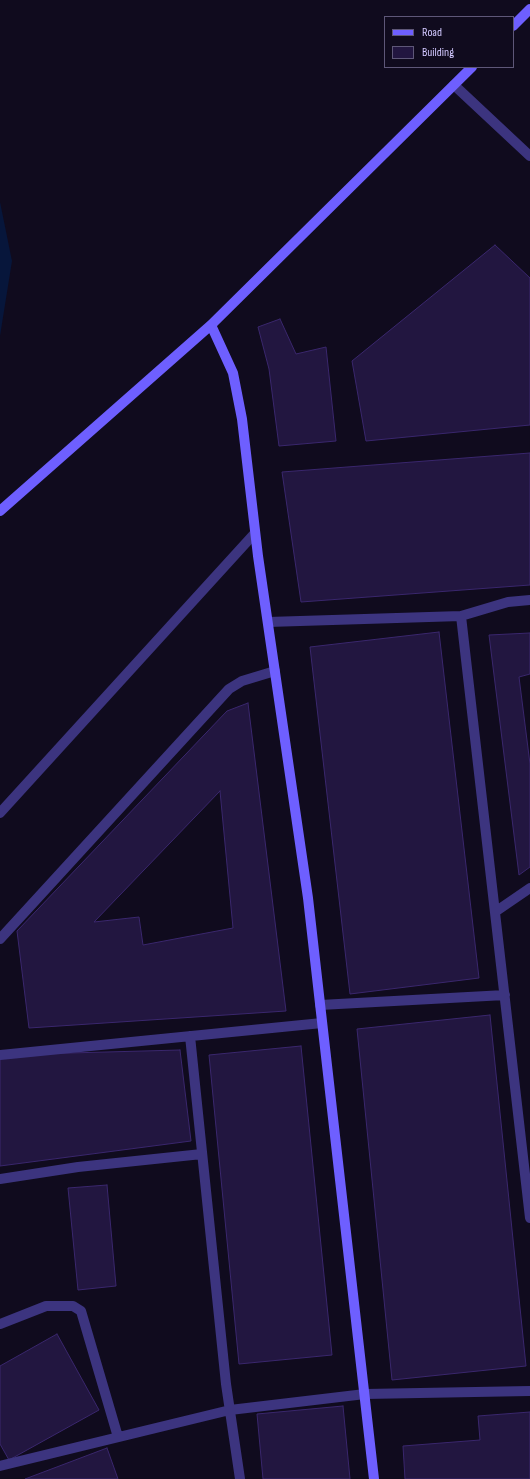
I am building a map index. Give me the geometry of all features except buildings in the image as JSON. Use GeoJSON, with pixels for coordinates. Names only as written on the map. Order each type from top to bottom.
{"type":"FeatureCollection","features":[{"type":"Feature","properties":{"kind":"street"},"geometry":{"type":"LineString","coordinates":[[514,25],[530,9]]}},
{"type":"Feature","properties":{"kind":"street"},"geometry":{"type":"LineString","coordinates":[[0,511],[211,324],[471,68]]}},
{"type":"Feature","properties":{"kind":"street"},"geometry":{"type":"LineString","coordinates":[[211,324],[232,374],[242,419],[255,533],[308,898],[374,1479]]}},
{"type":"Feature","properties":{"kind":"lane"},"geometry":{"type":"LineString","coordinates":[[454,85],[530,156]]}},
{"type":"Feature","properties":{"kind":"lane"},"geometry":{"type":"LineString","coordinates":[[0,813],[255,533]]}},
{"type":"Feature","properties":{"kind":"lane"},"geometry":{"type":"LineString","coordinates":[[268,622],[460,616],[508,602],[530,600]]}},
{"type":"Feature","properties":{"kind":"lane"},"geometry":{"type":"LineString","coordinates":[[460,616],[530,1218]]}},
{"type":"Feature","properties":{"kind":"lane"},"geometry":{"type":"LineString","coordinates":[[0,939],[229,689],[242,681],[275,671]]}},
{"type":"Feature","properties":{"kind":"lane"},"geometry":{"type":"LineString","coordinates":[[495,912],[530,888]]}},
{"type":"Feature","properties":{"kind":"lane"},"geometry":{"type":"LineString","coordinates":[[320,1005],[505,995]]}},
{"type":"Feature","properties":{"kind":"lane"},"geometry":{"type":"LineString","coordinates":[[0,1055],[322,1023]]}},
{"type":"Feature","properties":{"kind":"lane"},"geometry":{"type":"LineString","coordinates":[[190,1036],[230,1410],[240,1479]]}},
{"type":"Feature","properties":{"kind":"lane"},"geometry":{"type":"LineString","coordinates":[[0,1179],[78,1167],[202,1154]]}},
{"type":"Feature","properties":{"kind":"lane"},"geometry":{"type":"LineString","coordinates":[[0,1324],[46,1306],[73,1306],[81,1311],[118,1437]]}},
{"type":"Feature","properties":{"kind":"lane"},"geometry":{"type":"LineString","coordinates":[[0,1466],[230,1410],[365,1394],[530,1391]]}},
{"type":"Feature","properties":{"kind":"water"},"geometry":{"type":"Polygon","coordinates":[[[0,202],[12,261],[0,336],[0,202]]]}}]}
